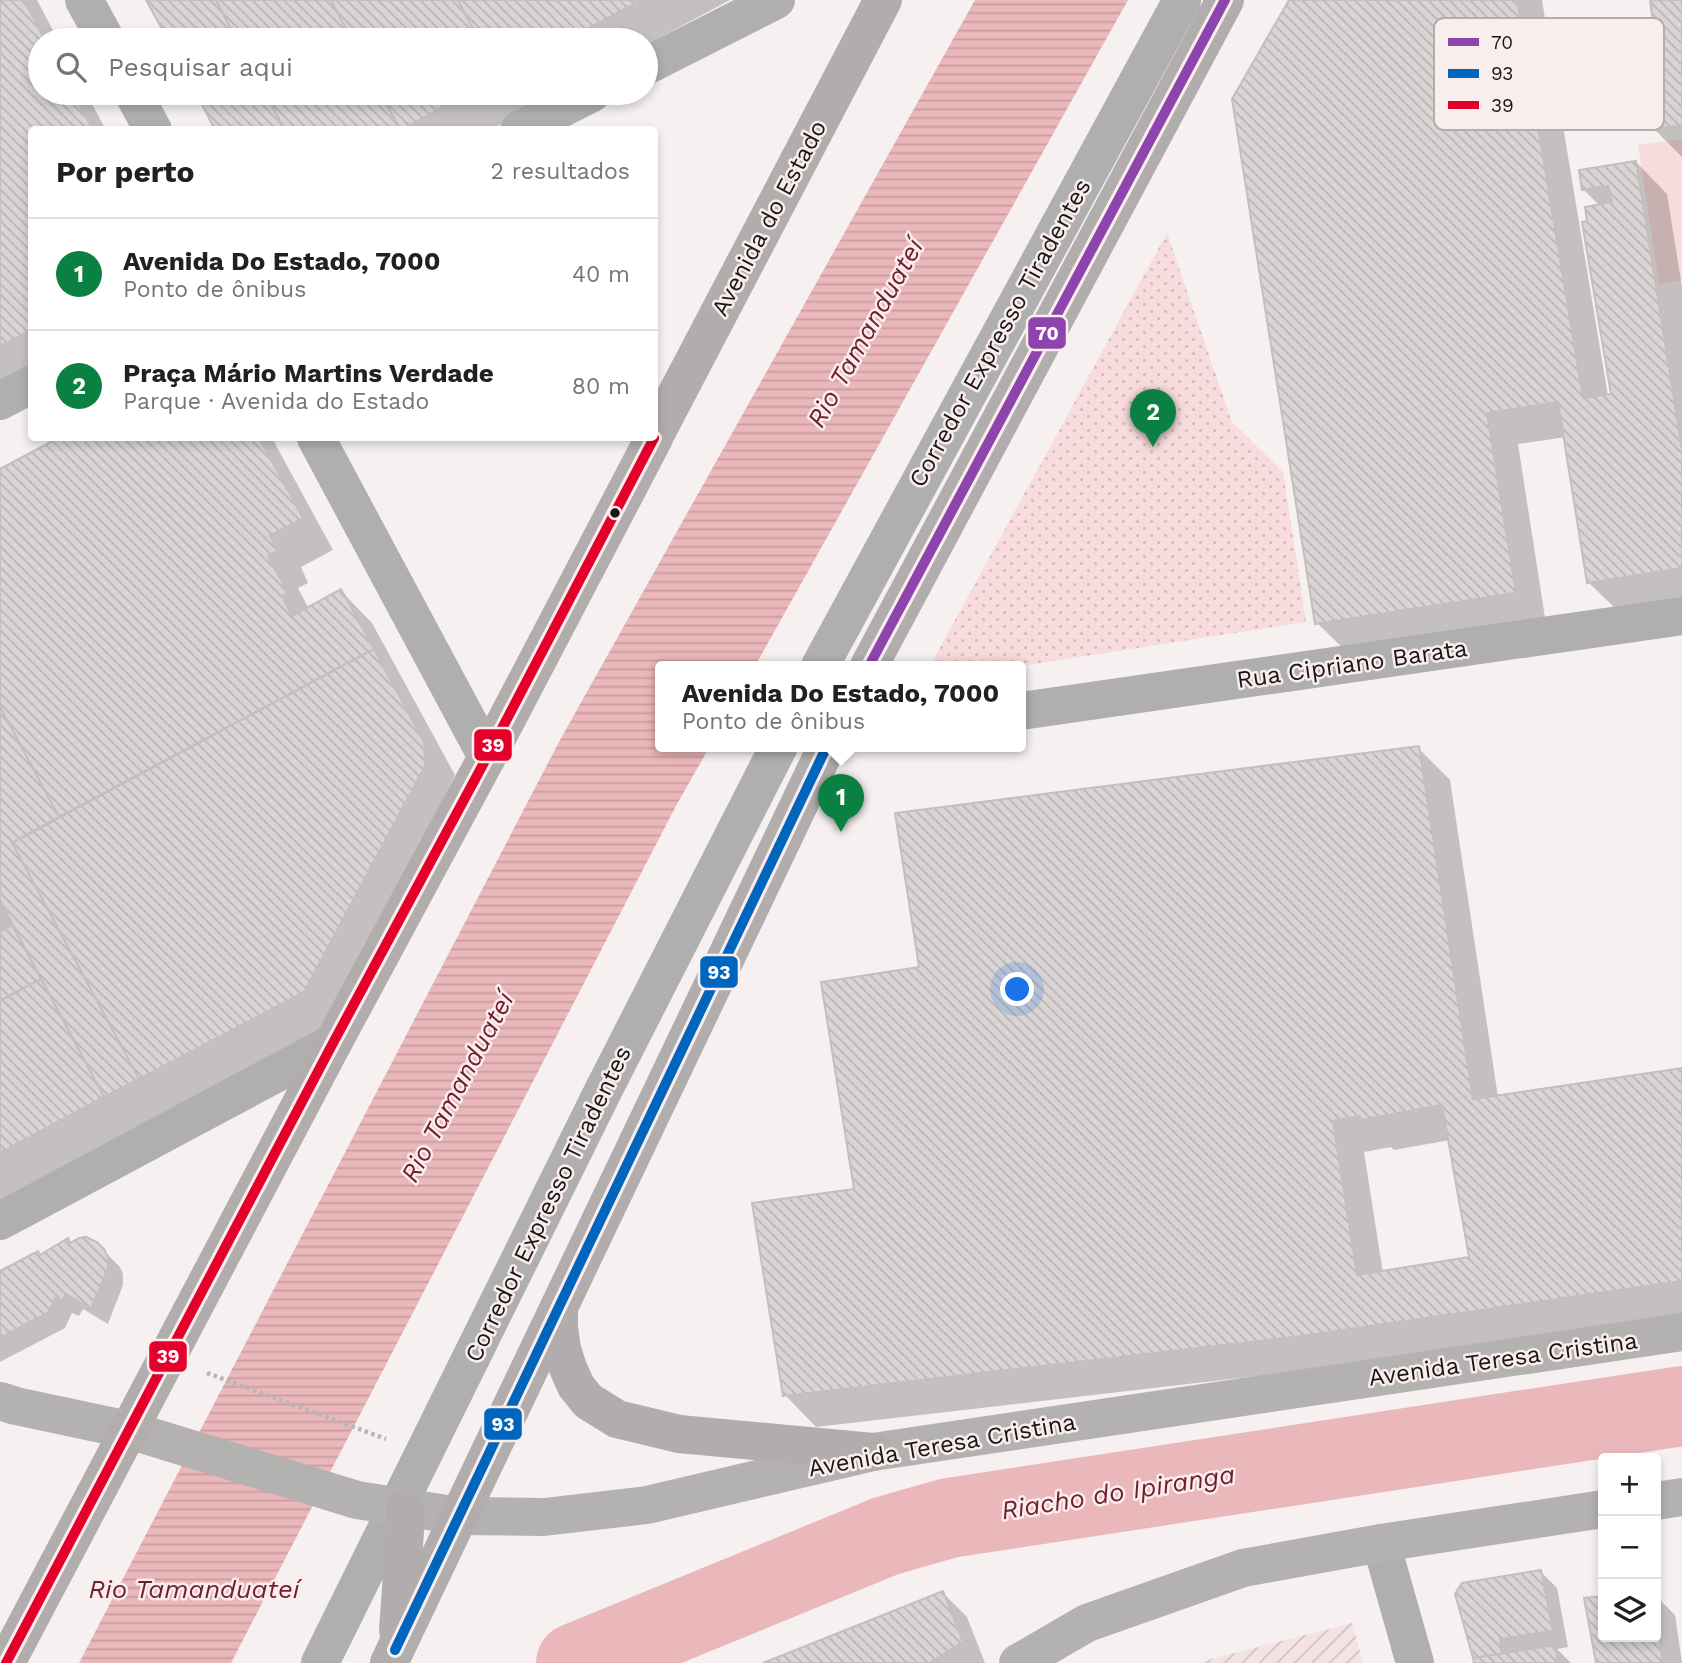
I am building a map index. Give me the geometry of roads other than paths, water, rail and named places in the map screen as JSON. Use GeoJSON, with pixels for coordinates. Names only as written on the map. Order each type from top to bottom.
{"type":"FeatureCollection","features":[{"type":"Feature","properties":{"kind":"highway","name":"Avenida do Estado"},"geometry":{"type":"LineString","coordinates":[[658,429],[883,0]]}},
{"type":"Feature","properties":{"kind":"highway"},"geometry":{"type":"LineString","coordinates":[[872,661],[1225,0]]}},
{"type":"Feature","properties":{"kind":"highway","name":"Avenida do Estado"},"geometry":{"type":"LineString","coordinates":[[6,1663],[143,1434],[333,1043],[487,757],[652,441]]}},
{"type":"Feature","properties":{"kind":"highway"},"geometry":{"type":"LineString","coordinates":[[393,1655],[824,752]]}},
{"type":"Feature","properties":{"kind":"highway"},"geometry":{"type":"LineString","coordinates":[[559,1308],[562,1349],[576,1386],[588,1401],[617,1419],[679,1434],[873,1452]]}},
{"type":"Feature","properties":{"kind":"highway"},"geometry":{"type":"LineString","coordinates":[[393,1655],[405,1508]]}},
{"type":"Feature","properties":{"kind":"main road","name":"Avenida Teresa Cristina"},"geometry":{"type":"LineString","coordinates":[[0,1401],[143,1434],[357,1500],[460,1516],[544,1517],[647,1505],[873,1452],[1682,1332]]}},
{"type":"Feature","properties":{"kind":"main road"},"geometry":{"type":"LineString","coordinates":[[1661,1500],[1682,1497]]}},
{"type":"Feature","properties":{"kind":"main road"},"geometry":{"type":"LineString","coordinates":[[1018,1663],[1087,1623],[1243,1568],[1381,1543],[1598,1510]]}},
{"type":"Feature","properties":{"kind":"street"},"geometry":{"type":"LineString","coordinates":[[84,0],[99,28]]}},
{"type":"Feature","properties":{"kind":"street"},"geometry":{"type":"LineString","coordinates":[[658,60],[776,0]]}},
{"type":"Feature","properties":{"kind":"street","name":"Corredor Expresso Tiradentes"},"geometry":{"type":"LineString","coordinates":[[823,661],[1182,0]]}},
{"type":"Feature","properties":{"kind":"street"},"geometry":{"type":"LineString","coordinates":[[139,105],[151,126]]}},
{"type":"Feature","properties":{"kind":"street"},"geometry":{"type":"LineString","coordinates":[[528,126],[569,105]]}},
{"type":"Feature","properties":{"kind":"street"},"geometry":{"type":"LineString","coordinates":[[0,401],[28,386]]}},
{"type":"Feature","properties":{"kind":"street"},"geometry":{"type":"LineString","coordinates":[[318,441],[487,757]]}},
{"type":"Feature","properties":{"kind":"street","name":"Rua Cipriano Barata"},"geometry":{"type":"LineString","coordinates":[[1026,711],[1682,616]]}},
{"type":"Feature","properties":{"kind":"street","name":"Corredor Expresso Tiradentes"},"geometry":{"type":"LineString","coordinates":[[320,1663],[603,1091],[776,752]]}},
{"type":"Feature","properties":{"kind":"street"},"geometry":{"type":"LineString","coordinates":[[0,1221],[333,1043]]}},
{"type":"Feature","properties":{"kind":"street"},"geometry":{"type":"LineString","coordinates":[[1381,1543],[1415,1663]]}},
{"type":"Feature","properties":{"kind":"water","name":"Rio Tamanduateí"},"geometry":{"type":"Polygon","coordinates":[[[975,0],[1128,0],[758,661],[655,661],[655,752],[707,752],[677,804],[231,1663],[79,1663],[560,740],[975,0]]]}},
{"type":"Feature","properties":{"kind":"waterway","name":"Riacho do Ipiranga"},"geometry":{"type":"LineString","coordinates":[[576,1663],[886,1536],[949,1518],[1682,1406]]}},
{"type":"Feature","properties":{"kind":"place","name":"Praça Mário Martins Verdade"},"geometry":{"type":"Point","coordinates":[1153,447]}},
{"type":"Feature","properties":{"kind":"place","name":"Avenida Do Estado, 7000"},"geometry":{"type":"Point","coordinates":[841,832]}}]}
